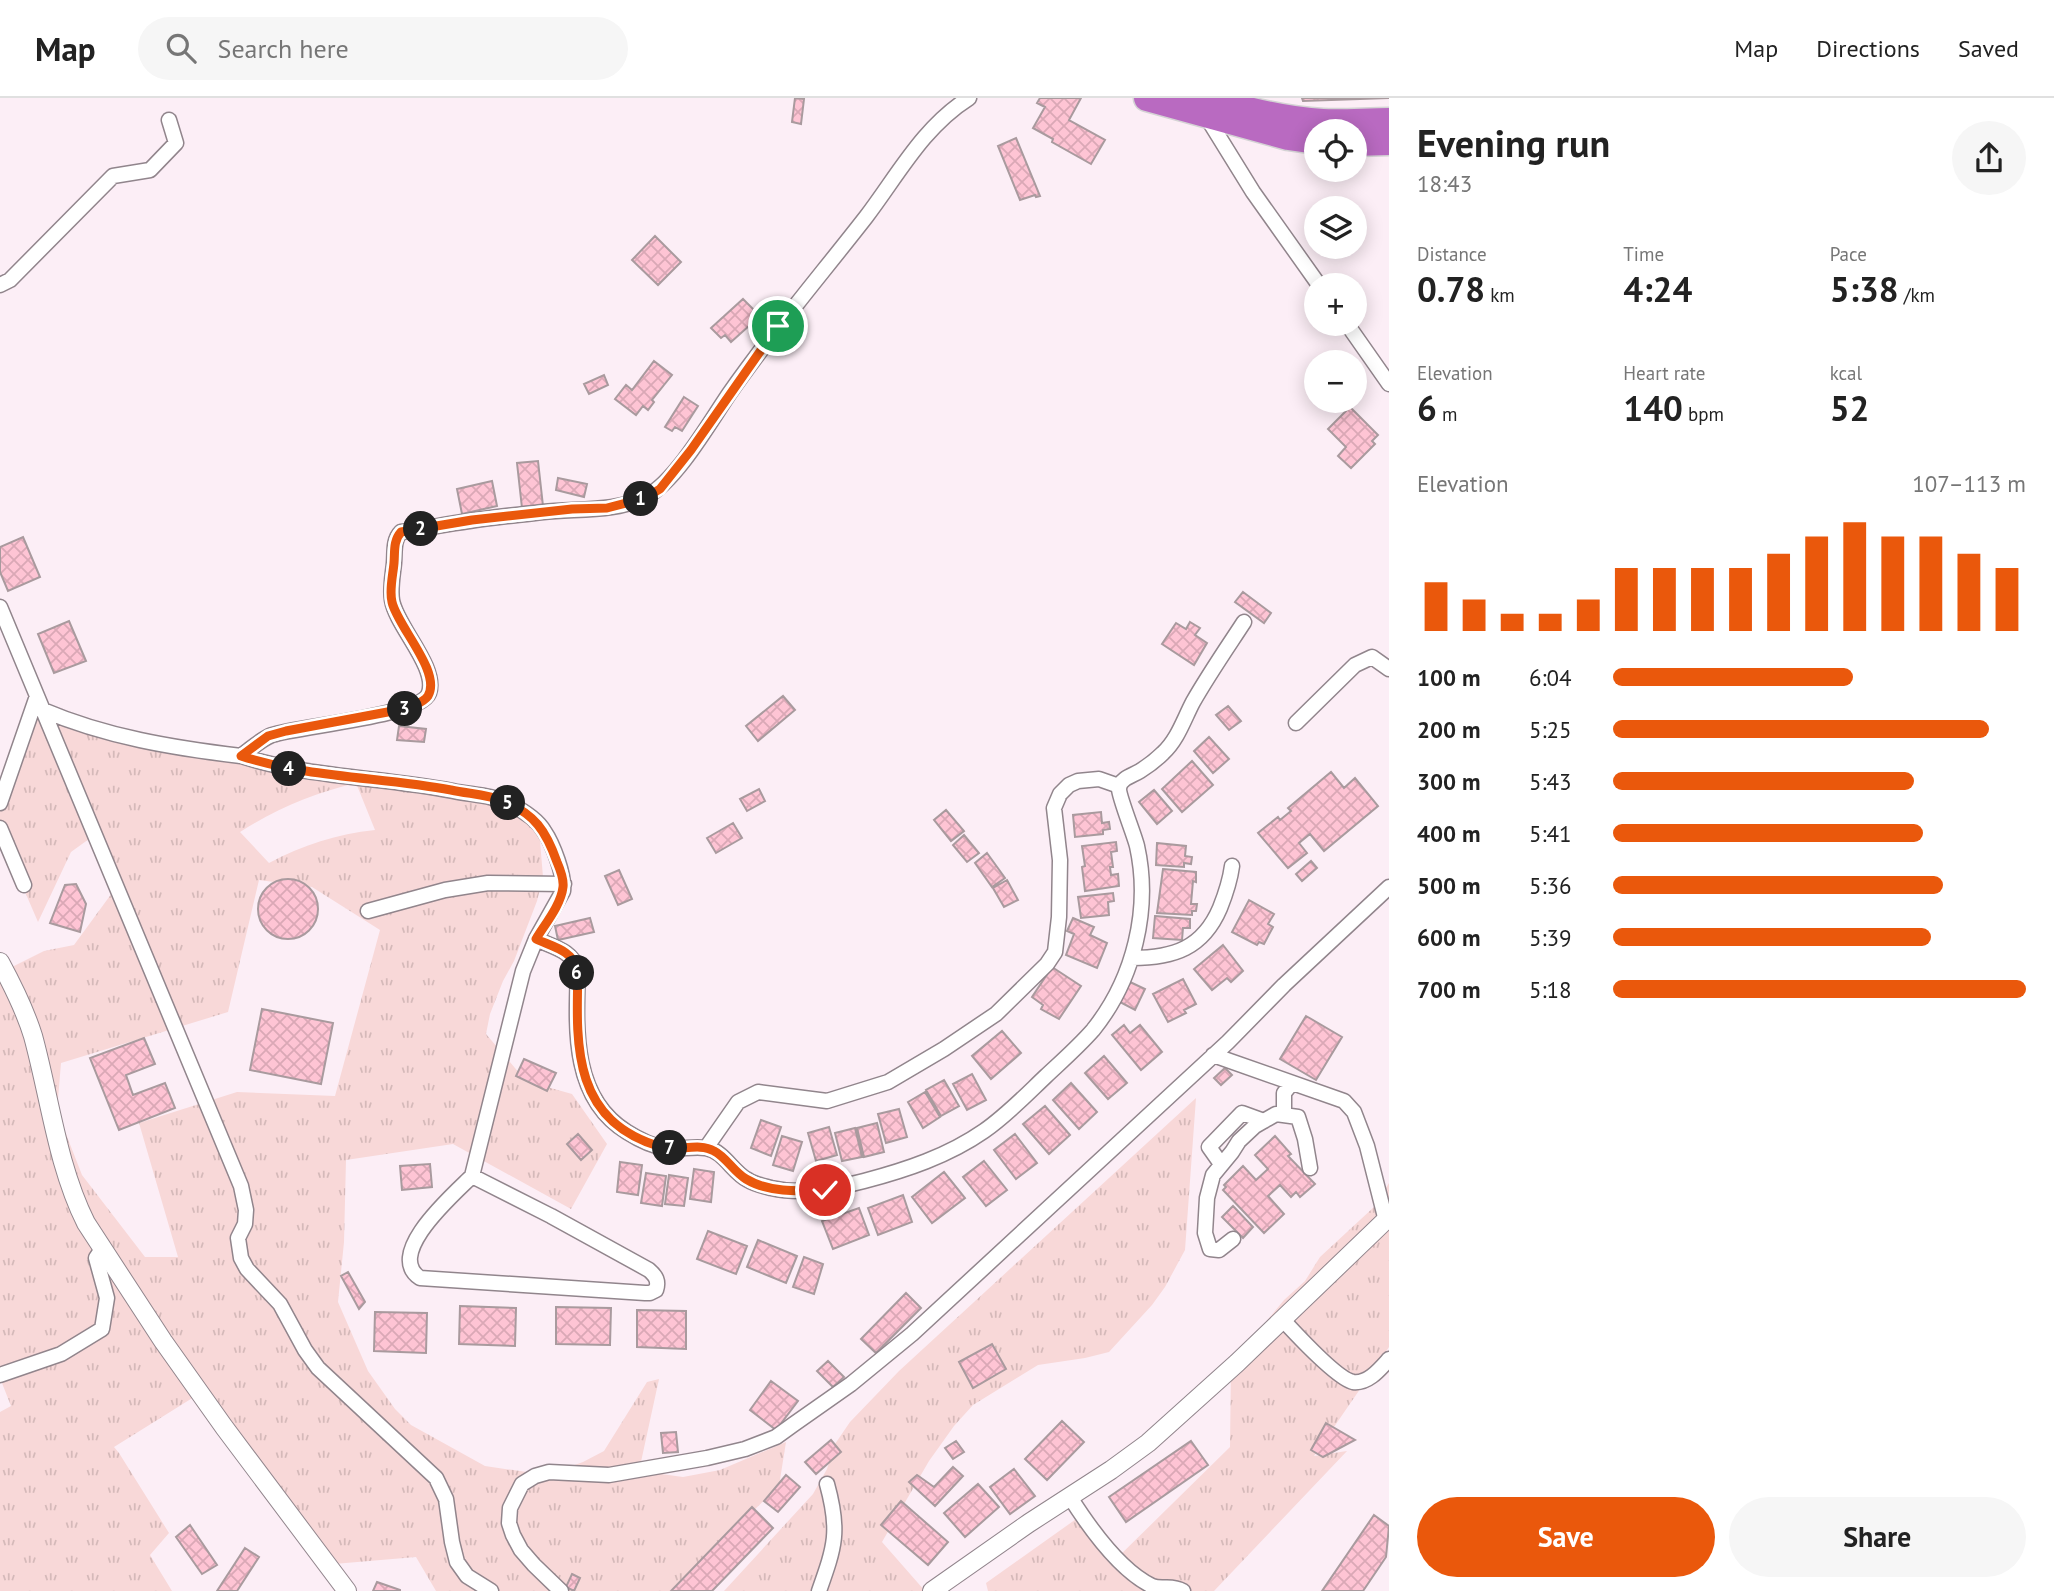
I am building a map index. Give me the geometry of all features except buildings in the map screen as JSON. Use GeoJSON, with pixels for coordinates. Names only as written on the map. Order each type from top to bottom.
{"type":"FeatureCollection","features":[{"type":"Feature","properties":{"kind":"highway"},"geometry":{"type":"LineString","coordinates":[[1147,98],[1206,107],[1240,108],[1321,122],[1389,121]]}},
{"type":"Feature","properties":{"kind":"highway"},"geometry":{"type":"LineString","coordinates":[[1206,107],[1288,137],[1304,139]]}},
{"type":"Feature","properties":{"kind":"highway"},"geometry":{"type":"LineString","coordinates":[[1367,143],[1389,142]]}},
{"type":"Feature","properties":{"kind":"street"},"geometry":{"type":"LineString","coordinates":[[241,756],[268,736],[409,708],[428,696],[429,676],[392,602],[395,543],[401,532],[472,520],[572,509],[607,508],[637,501],[660,489],[778,326],[864,219],[905,161],[951,109],[969,98]]}},
{"type":"Feature","properties":{"kind":"street"},"geometry":{"type":"LineString","coordinates":[[1206,107],[1254,192],[1311,273]]}},
{"type":"Feature","properties":{"kind":"street"},"geometry":{"type":"LineString","coordinates":[[0,285],[10,280],[113,176],[150,170],[176,143],[169,120]]}},
{"type":"Feature","properties":{"kind":"street"},"geometry":{"type":"LineString","coordinates":[[1355,336],[1389,384]]}},
{"type":"Feature","properties":{"kind":"street"},"geometry":{"type":"LineString","coordinates":[[0,607],[241,1186],[246,1210],[245,1224],[238,1238],[240,1258],[280,1304],[299,1341],[318,1368],[436,1478],[446,1499],[457,1562],[467,1576],[491,1591]]}},
{"type":"Feature","properties":{"kind":"street"},"geometry":{"type":"LineString","coordinates":[[536,939],[570,955],[575,961],[578,970],[577,1041],[581,1066],[601,1109],[618,1126],[641,1140],[665,1148],[706,1148],[715,1151],[747,1180],[770,1188],[799,1191],[825,1190],[891,1174],[961,1146],[1014,1107],[1091,1032],[1106,1012],[1132,958],[1143,888],[1142,868],[1134,833],[1119,793],[1119,786],[1125,778],[1151,764],[1174,740],[1194,702],[1244,622]]}},
{"type":"Feature","properties":{"kind":"street"},"geometry":{"type":"LineString","coordinates":[[1296,723],[1364,659],[1371,657],[1389,669]]}},
{"type":"Feature","properties":{"kind":"street"},"geometry":{"type":"LineString","coordinates":[[40,703],[94,729],[194,750],[241,756],[288,769],[424,785],[500,799],[536,821],[544,830],[564,884],[557,904],[536,939],[523,971],[472,1176],[414,1241],[410,1263],[414,1274],[419,1278],[645,1293],[656,1290],[657,1278],[649,1270],[472,1176]]}},
{"type":"Feature","properties":{"kind":"street"},"geometry":{"type":"LineString","coordinates":[[0,803],[40,703]]}},
{"type":"Feature","properties":{"kind":"street"},"geometry":{"type":"LineString","coordinates":[[706,1148],[738,1102],[758,1092],[827,1101],[888,1082],[996,1014],[1047,964],[1055,952],[1060,860],[1054,808],[1060,794],[1078,781],[1099,779],[1119,786]]}},
{"type":"Feature","properties":{"kind":"street"},"geometry":{"type":"LineString","coordinates":[[0,828],[24,885]]}},
{"type":"Feature","properties":{"kind":"street"},"geometry":{"type":"LineString","coordinates":[[1132,958],[1152,958],[1177,952],[1199,940],[1213,922],[1230,882],[1232,866]]}},
{"type":"Feature","properties":{"kind":"street"},"geometry":{"type":"LineString","coordinates":[[368,911],[444,890],[488,883],[564,884]]}},
{"type":"Feature","properties":{"kind":"street"},"geometry":{"type":"LineString","coordinates":[[561,1591],[521,1550],[513,1535],[509,1523],[510,1508],[522,1484],[534,1476],[549,1472],[609,1475],[707,1458],[745,1449],[776,1437],[852,1384],[912,1334],[1213,1055],[1326,944],[1389,887]]}},
{"type":"Feature","properties":{"kind":"street"},"geometry":{"type":"LineString","coordinates":[[0,962],[32,1034],[64,1166],[78,1207],[102,1249],[163,1341],[347,1591]]}},
{"type":"Feature","properties":{"kind":"street"},"geometry":{"type":"LineString","coordinates":[[932,1591],[1148,1443],[1237,1363],[1388,1219],[1367,1146],[1354,1112],[1344,1101],[1213,1055]]}},
{"type":"Feature","properties":{"kind":"street"},"geometry":{"type":"LineString","coordinates":[[1284,1115],[1284,1093],[1292,1083]]}},
{"type":"Feature","properties":{"kind":"street"},"geometry":{"type":"LineString","coordinates":[[1221,1164],[1209,1147],[1242,1113],[1264,1121]]}},
{"type":"Feature","properties":{"kind":"street"},"geometry":{"type":"LineString","coordinates":[[1233,1239],[1219,1250],[1210,1249],[1205,1233],[1207,1198],[1213,1175],[1239,1140],[1276,1114],[1298,1117],[1310,1168]]}},
{"type":"Feature","properties":{"kind":"street"},"geometry":{"type":"LineString","coordinates":[[0,1375],[61,1354],[102,1329],[107,1298],[96,1258],[102,1249]]}},
{"type":"Feature","properties":{"kind":"street"},"geometry":{"type":"LineString","coordinates":[[1282,1319],[1318,1356],[1343,1378],[1352,1382],[1371,1377],[1389,1359]]}},
{"type":"Feature","properties":{"kind":"street"},"geometry":{"type":"LineString","coordinates":[[819,1591],[833,1553],[835,1529],[834,1509],[827,1484]]}},
{"type":"Feature","properties":{"kind":"street"},"geometry":{"type":"LineString","coordinates":[[1070,1497],[1098,1537],[1133,1573],[1155,1587],[1177,1589]]}},
{"type":"Feature","properties":{"kind":"green space"},"geometry":{"type":"Polygon","coordinates":[[[40,702],[110,729],[491,798],[539,829],[543,877],[537,901],[490,1014],[486,1034],[526,1081],[572,1094],[607,1144],[571,1209],[453,1144],[346,1160],[344,1242],[338,1302],[368,1371],[395,1409],[411,1425],[485,1466],[547,1475],[583,1462],[604,1451],[647,1382],[659,1379],[639,1471],[683,1477],[720,1470],[786,1442],[779,1486],[670,1591],[436,1591],[416,1557],[334,1564],[194,1397],[114,1447],[169,1533],[150,1555],[172,1591],[0,1591],[0,1412],[11,1406],[0,1378],[0,973],[44,951],[74,945],[112,893],[89,839],[71,852],[38,922],[0,834],[0,811],[40,702]],[[356,783],[296,803],[240,832],[269,863],[321,841],[375,830],[356,783]],[[259,880],[228,1012],[61,1063],[57,1111],[82,1175],[145,1257],[178,1257],[139,1123],[237,1092],[335,1096],[380,930],[312,887],[259,880]]]}},
{"type":"Feature","properties":{"kind":"green space"},"geometry":{"type":"Polygon","coordinates":[[[1196,1098],[1185,1250],[1165,1287],[1109,1352],[1038,1365],[973,1405],[954,1426],[929,1461],[882,1542],[925,1591],[724,1591],[813,1494],[827,1469],[835,1444],[850,1422],[899,1371],[1196,1098]]]}},
{"type":"Feature","properties":{"kind":"green space"},"geometry":{"type":"Polygon","coordinates":[[[1389,1183],[1389,1347],[1314,1456],[1347,1451],[1214,1591],[988,1591],[986,1583],[1086,1512],[1113,1562],[1230,1447],[1231,1364],[1284,1300],[1305,1281],[1320,1257],[1374,1207],[1389,1183]]]}},
{"type":"Feature","properties":{"kind":"route"},"geometry":{"type":"LineString","coordinates":[[778,326],[691,450],[660,489],[645,498],[607,508],[572,509],[472,520],[401,532],[395,543],[392,602],[429,676],[428,696],[409,708],[268,736],[241,756],[288,769],[424,785],[500,799],[536,821],[544,830],[564,884],[557,904],[536,939],[564,951],[575,961],[578,970],[577,1041],[581,1066],[601,1109],[618,1126],[641,1140],[665,1148],[706,1148],[715,1151],[747,1180],[770,1188],[825,1190]]}}]}
